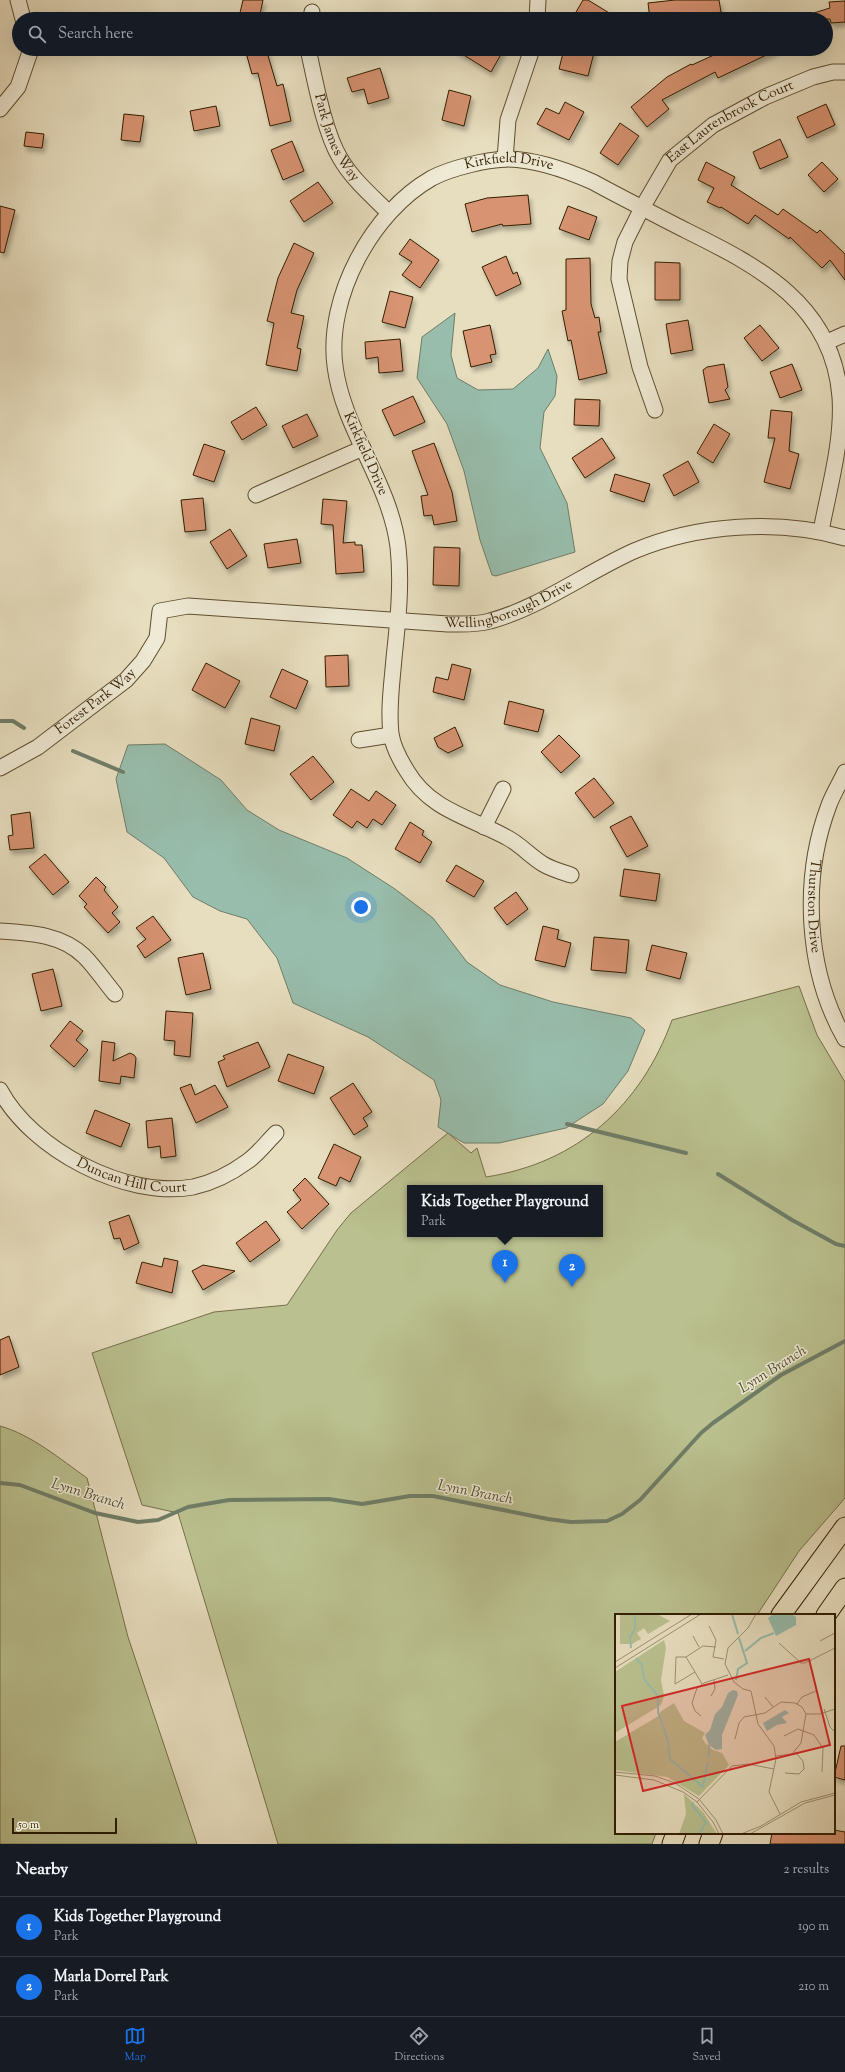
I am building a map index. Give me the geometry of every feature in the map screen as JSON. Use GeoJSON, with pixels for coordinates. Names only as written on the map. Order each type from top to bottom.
{"type":"FeatureCollection","features":[{"type":"Feature","properties":{"kind":"main road"},"geometry":{"type":"LineString","coordinates":[[782,1614],[845,1527]]}},
{"type":"Feature","properties":{"kind":"main road"},"geometry":{"type":"LineString","coordinates":[[827,1614],[845,1588]]}},
{"type":"Feature","properties":{"kind":"main road"},"geometry":{"type":"LineString","coordinates":[[672,1844],[676,1834]]}},
{"type":"Feature","properties":{"kind":"main road"},"geometry":{"type":"LineString","coordinates":[[709,1844],[714,1834]]}},
{"type":"Feature","properties":{"kind":"street"},"geometry":{"type":"LineString","coordinates":[[18,0],[21,12]]}},
{"type":"Feature","properties":{"kind":"street"},"geometry":{"type":"LineString","coordinates":[[538,0],[538,12]]}},
{"type":"Feature","properties":{"kind":"street"},"geometry":{"type":"LineString","coordinates":[[0,109],[18,87],[29,56]]}},
{"type":"Feature","properties":{"kind":"street","name":"Park James Way"},"geometry":{"type":"LineString","coordinates":[[310,56],[321,103],[339,157],[355,179],[388,213]]}},
{"type":"Feature","properties":{"kind":"street"},"geometry":{"type":"LineString","coordinates":[[505,159],[508,120],[530,56]]}},
{"type":"Feature","properties":{"kind":"street","name":"East Laurenbrook Court"},"geometry":{"type":"LineString","coordinates":[[655,410],[640,367],[619,279],[620,261],[625,242],[642,208],[670,160],[713,125],[765,97],[813,77],[833,72],[845,72]]}},
{"type":"Feature","properties":{"kind":"street","name":"Kirkfield Drive"},"geometry":{"type":"LineString","coordinates":[[391,735],[391,690],[397,620],[399,562],[396,534],[389,507],[345,408],[337,383],[334,362],[335,336],[344,292],[357,258],[388,213],[433,177],[470,164],[505,159],[532,162],[567,171],[759,269],[775,280],[804,309],[827,342],[837,377],[840,417],[821,531]]}},
{"type":"Feature","properties":{"kind":"street"},"geometry":{"type":"LineString","coordinates":[[827,342],[845,334]]}},
{"type":"Feature","properties":{"kind":"street"},"geometry":{"type":"LineString","coordinates":[[256,495],[363,448]]}},
{"type":"Feature","properties":{"kind":"street","name":"Wellingborough Drive"},"geometry":{"type":"LineString","coordinates":[[160,611],[188,606],[448,624],[489,621],[516,612],[635,551],[682,536],[727,528],[766,527],[821,531],[845,538]]}},
{"type":"Feature","properties":{"kind":"street","name":"Forest Park Way"},"geometry":{"type":"LineString","coordinates":[[0,768],[38,747],[126,680],[143,661],[157,638],[160,611]]}},
{"type":"Feature","properties":{"kind":"street"},"geometry":{"type":"LineString","coordinates":[[359,740],[391,735],[398,754],[415,784],[431,799],[455,814],[518,844],[543,864],[571,875]]}},
{"type":"Feature","properties":{"kind":"street","name":"Thurston Drive"},"geometry":{"type":"LineString","coordinates":[[845,772],[829,805],[817,848],[812,899],[812,928],[823,987],[832,1017],[845,1039]]}},
{"type":"Feature","properties":{"kind":"street"},"geometry":{"type":"LineString","coordinates":[[484,828],[503,790]]}},
{"type":"Feature","properties":{"kind":"street"},"geometry":{"type":"LineString","coordinates":[[0,930],[35,934],[60,940],[84,955],[115,994]]}},
{"type":"Feature","properties":{"kind":"street","name":"Duncan Hill Court"},"geometry":{"type":"LineString","coordinates":[[0,1090],[12,1108],[35,1132],[49,1143],[106,1176],[138,1186],[168,1189],[194,1187],[222,1177],[249,1161],[276,1132]]}},
{"type":"Feature","properties":{"kind":"shaded area"},"geometry":{"type":"Polygon","coordinates":[[[455,313],[451,355],[457,378],[478,390],[513,389],[538,368],[548,349],[557,376],[555,396],[544,412],[540,448],[567,503],[575,552],[496,576],[492,575],[480,540],[464,471],[447,424],[417,378],[422,337],[455,313]]]}},
{"type":"Feature","properties":{"kind":"shaded area"},"geometry":{"type":"Polygon","coordinates":[[[165,744],[221,780],[247,810],[279,830],[347,858],[395,889],[433,918],[467,962],[500,985],[553,1002],[631,1018],[645,1030],[628,1071],[603,1104],[566,1128],[499,1143],[464,1143],[438,1127],[441,1100],[434,1080],[368,1037],[293,1003],[277,958],[247,919],[220,911],[193,897],[164,858],[127,832],[116,779],[128,745],[165,744]]]}},
{"type":"Feature","properties":{"kind":"shaded area"},"geometry":{"type":"Polygon","coordinates":[[[799,986],[817,1035],[845,1082],[845,1498],[799,1551],[758,1614],[615,1614],[615,1834],[656,1834],[652,1844],[278,1844],[178,1513],[142,1505],[92,1353],[214,1312],[287,1305],[337,1230],[351,1213],[448,1133],[471,1153],[477,1148],[486,1177],[519,1170],[549,1159],[577,1144],[602,1126],[624,1104],[643,1079],[659,1051],[672,1020],[799,986]]]}},
{"type":"Feature","properties":{"kind":"shaded area"},"geometry":{"type":"Polygon","coordinates":[[[0,1426],[34,1441],[87,1478],[128,1637],[197,1844],[0,1844],[0,1426]]]}},
{"type":"Feature","properties":{"kind":"building"},"geometry":{"type":"Polygon","coordinates":[[[243,0],[263,0],[260,12],[240,12],[243,0]]]}},
{"type":"Feature","properties":{"kind":"building"},"geometry":{"type":"Polygon","coordinates":[[[583,0],[588,0],[608,12],[576,12],[583,0]]]}},
{"type":"Feature","properties":{"kind":"building"},"geometry":{"type":"Polygon","coordinates":[[[675,0],[719,0],[721,12],[649,12],[648,3],[675,0]]]}},
{"type":"Feature","properties":{"kind":"building"},"geometry":{"type":"Polygon","coordinates":[[[845,1],[845,22],[833,23],[833,12],[817,12],[830,8],[829,2],[845,1]]]}},
{"type":"Feature","properties":{"kind":"building"},"geometry":{"type":"Polygon","coordinates":[[[247,56],[268,56],[277,86],[283,84],[291,121],[270,126],[258,73],[252,74],[247,56]]]}},
{"type":"Feature","properties":{"kind":"building"},"geometry":{"type":"Polygon","coordinates":[[[465,56],[500,56],[491,72],[465,56]]]}},
{"type":"Feature","properties":{"kind":"building"},"geometry":{"type":"Polygon","coordinates":[[[562,56],[593,56],[588,76],[559,69],[562,56]]]}},
{"type":"Feature","properties":{"kind":"building"},"geometry":{"type":"Polygon","coordinates":[[[712,56],[764,56],[718,78],[715,72],[662,100],[669,109],[647,127],[631,107],[667,77],[691,64],[692,65],[712,56]]]}},
{"type":"Feature","properties":{"kind":"building"},"geometry":{"type":"Polygon","coordinates":[[[380,68],[389,98],[368,104],[364,89],[352,92],[347,78],[380,68]]]}},
{"type":"Feature","properties":{"kind":"building"},"geometry":{"type":"Polygon","coordinates":[[[449,90],[471,96],[464,126],[442,120],[449,90]]]}},
{"type":"Feature","properties":{"kind":"building"},"geometry":{"type":"Polygon","coordinates":[[[565,102],[584,112],[569,140],[537,124],[546,108],[559,114],[565,102]]]}},
{"type":"Feature","properties":{"kind":"building"},"geometry":{"type":"Polygon","coordinates":[[[826,104],[835,125],[807,138],[797,117],[826,104]]]}},
{"type":"Feature","properties":{"kind":"building"},"geometry":{"type":"Polygon","coordinates":[[[216,106],[220,126],[194,131],[190,111],[216,106]]]}},
{"type":"Feature","properties":{"kind":"building"},"geometry":{"type":"Polygon","coordinates":[[[124,114],[144,116],[140,142],[121,140],[124,114]]]}},
{"type":"Feature","properties":{"kind":"building"},"geometry":{"type":"Polygon","coordinates":[[[620,123],[639,136],[618,165],[600,153],[620,123]]]}},
{"type":"Feature","properties":{"kind":"building"},"geometry":{"type":"Polygon","coordinates":[[[26,132],[44,134],[42,148],[24,146],[26,132]]]}},
{"type":"Feature","properties":{"kind":"building"},"geometry":{"type":"Polygon","coordinates":[[[780,139],[788,157],[760,169],[753,152],[780,139]]]}},
{"type":"Feature","properties":{"kind":"building"},"geometry":{"type":"Polygon","coordinates":[[[292,141],[304,171],[283,180],[271,150],[292,141]]]}},
{"type":"Feature","properties":{"kind":"building"},"geometry":{"type":"Polygon","coordinates":[[[706,162],[735,177],[731,185],[778,215],[783,209],[817,233],[820,230],[845,254],[845,280],[830,260],[822,268],[790,237],[789,239],[755,215],[748,224],[721,207],[720,208],[707,202],[714,188],[698,180],[706,162]]]}},
{"type":"Feature","properties":{"kind":"building"},"geometry":{"type":"Polygon","coordinates":[[[822,162],[838,179],[824,192],[808,175],[822,162]]]}},
{"type":"Feature","properties":{"kind":"building"},"geometry":{"type":"Polygon","coordinates":[[[318,182],[333,203],[304,222],[290,201],[318,182]]]}},
{"type":"Feature","properties":{"kind":"building"},"geometry":{"type":"Polygon","coordinates":[[[528,195],[531,224],[503,226],[502,224],[472,232],[465,204],[487,198],[528,195]]]}},
{"type":"Feature","properties":{"kind":"building"},"geometry":{"type":"Polygon","coordinates":[[[0,206],[15,210],[4,253],[0,252],[0,206]]]}},
{"type":"Feature","properties":{"kind":"building"},"geometry":{"type":"Polygon","coordinates":[[[568,206],[597,217],[589,240],[559,229],[568,206]]]}},
{"type":"Feature","properties":{"kind":"building"},"geometry":{"type":"Polygon","coordinates":[[[410,239],[439,260],[420,288],[402,275],[412,262],[399,254],[410,239]]]}},
{"type":"Feature","properties":{"kind":"building"},"geometry":{"type":"Polygon","coordinates":[[[294,243],[314,253],[297,290],[291,313],[304,316],[297,348],[301,349],[297,371],[266,365],[274,323],[267,321],[278,278],[294,243]]]}},
{"type":"Feature","properties":{"kind":"building"},"geometry":{"type":"Polygon","coordinates":[[[506,256],[513,274],[517,272],[521,284],[496,296],[482,267],[506,256]]]}},
{"type":"Feature","properties":{"kind":"building"},"geometry":{"type":"Polygon","coordinates":[[[590,258],[591,304],[595,318],[599,317],[601,332],[598,332],[607,373],[579,380],[571,340],[568,341],[562,311],[566,310],[566,259],[590,258]]]}},
{"type":"Feature","properties":{"kind":"building"},"geometry":{"type":"Polygon","coordinates":[[[655,262],[680,263],[680,300],[655,300],[655,262]]]}},
{"type":"Feature","properties":{"kind":"building"},"geometry":{"type":"Polygon","coordinates":[[[390,291],[413,297],[405,328],[382,322],[390,291]]]}},
{"type":"Feature","properties":{"kind":"building"},"geometry":{"type":"Polygon","coordinates":[[[688,320],[693,350],[671,354],[666,324],[688,320]]]}},
{"type":"Feature","properties":{"kind":"building"},"geometry":{"type":"Polygon","coordinates":[[[490,325],[496,354],[490,355],[492,362],[471,367],[463,331],[490,325]]]}},
{"type":"Feature","properties":{"kind":"building"},"geometry":{"type":"Polygon","coordinates":[[[760,325],[779,348],[762,361],[744,338],[760,325]]]}},
{"type":"Feature","properties":{"kind":"building"},"geometry":{"type":"Polygon","coordinates":[[[400,339],[403,371],[379,373],[378,357],[366,359],[365,342],[400,339]]]}},
{"type":"Feature","properties":{"kind":"building"},"geometry":{"type":"Polygon","coordinates":[[[724,364],[728,387],[725,390],[730,399],[709,403],[703,370],[707,367],[724,364]]]}},
{"type":"Feature","properties":{"kind":"building"},"geometry":{"type":"Polygon","coordinates":[[[792,364],[802,390],[780,398],[770,372],[792,364]]]}},
{"type":"Feature","properties":{"kind":"building"},"geometry":{"type":"Polygon","coordinates":[[[413,396],[425,422],[394,436],[382,410],[413,396]]]}},
{"type":"Feature","properties":{"kind":"building"},"geometry":{"type":"Polygon","coordinates":[[[575,399],[600,400],[599,426],[574,425],[575,399]]]}},
{"type":"Feature","properties":{"kind":"building"},"geometry":{"type":"Polygon","coordinates":[[[256,407],[267,425],[242,440],[231,422],[256,407]]]}},
{"type":"Feature","properties":{"kind":"building"},"geometry":{"type":"Polygon","coordinates":[[[771,410],[792,412],[789,451],[799,454],[790,489],[764,482],[775,438],[768,438],[771,410]]]}},
{"type":"Feature","properties":{"kind":"building"},"geometry":{"type":"Polygon","coordinates":[[[307,414],[318,436],[293,448],[282,426],[307,414]]]}},
{"type":"Feature","properties":{"kind":"building"},"geometry":{"type":"Polygon","coordinates":[[[714,424],[730,434],[713,463],[697,453],[714,424]]]}},
{"type":"Feature","properties":{"kind":"building"},"geometry":{"type":"Polygon","coordinates":[[[602,438],[615,458],[585,478],[572,458],[602,438]]]}},
{"type":"Feature","properties":{"kind":"building"},"geometry":{"type":"Polygon","coordinates":[[[434,443],[452,492],[457,521],[434,525],[432,515],[424,516],[421,496],[428,495],[412,451],[434,443]]]}},
{"type":"Feature","properties":{"kind":"building"},"geometry":{"type":"Polygon","coordinates":[[[204,444],[225,451],[214,482],[193,475],[204,444]]]}},
{"type":"Feature","properties":{"kind":"building"},"geometry":{"type":"Polygon","coordinates":[[[688,461],[699,482],[674,496],[663,475],[688,461]]]}},
{"type":"Feature","properties":{"kind":"building"},"geometry":{"type":"Polygon","coordinates":[[[615,474],[650,484],[644,502],[610,491],[615,474]]]}},
{"type":"Feature","properties":{"kind":"building"},"geometry":{"type":"Polygon","coordinates":[[[203,498],[206,530],[185,532],[181,500],[203,498]]]}},
{"type":"Feature","properties":{"kind":"building"},"geometry":{"type":"Polygon","coordinates":[[[323,499],[347,501],[343,543],[355,542],[355,545],[362,545],[364,572],[336,574],[333,525],[321,524],[323,499]]]}},
{"type":"Feature","properties":{"kind":"building"},"geometry":{"type":"Polygon","coordinates":[[[230,529],[247,556],[227,569],[210,542],[230,529]]]}},
{"type":"Feature","properties":{"kind":"building"},"geometry":{"type":"Polygon","coordinates":[[[297,539],[301,563],[268,568],[264,544],[297,539]]]}},
{"type":"Feature","properties":{"kind":"building"},"geometry":{"type":"Polygon","coordinates":[[[434,547],[460,548],[459,586],[433,585],[434,547]]]}},
{"type":"Feature","properties":{"kind":"building"},"geometry":{"type":"Polygon","coordinates":[[[348,655],[349,686],[326,687],[325,656],[348,655]]]}},
{"type":"Feature","properties":{"kind":"building"},"geometry":{"type":"Polygon","coordinates":[[[206,663],[240,681],[225,708],[192,690],[206,663]]]}},
{"type":"Feature","properties":{"kind":"building"},"geometry":{"type":"Polygon","coordinates":[[[452,664],[471,669],[464,700],[433,692],[436,677],[448,680],[452,664]]]}},
{"type":"Feature","properties":{"kind":"building"},"geometry":{"type":"Polygon","coordinates":[[[282,669],[308,681],[296,709],[270,697],[282,669]]]}},
{"type":"Feature","properties":{"kind":"building"},"geometry":{"type":"Polygon","coordinates":[[[509,701],[544,710],[538,732],[504,724],[509,701]]]}},
{"type":"Feature","properties":{"kind":"building"},"geometry":{"type":"Polygon","coordinates":[[[251,718],[280,726],[274,751],[245,744],[251,718]]]}},
{"type":"Feature","properties":{"kind":"building"},"geometry":{"type":"Polygon","coordinates":[[[455,727],[463,746],[448,753],[438,747],[434,738],[455,727]]]}},
{"type":"Feature","properties":{"kind":"building"},"geometry":{"type":"Polygon","coordinates":[[[559,735],[580,756],[561,773],[541,752],[559,735]]]}},
{"type":"Feature","properties":{"kind":"building"},"geometry":{"type":"Polygon","coordinates":[[[313,756],[334,782],[311,800],[290,774],[313,756]]]}},
{"type":"Feature","properties":{"kind":"building"},"geometry":{"type":"Polygon","coordinates":[[[594,778],[614,803],[594,818],[575,793],[594,778]]]}},
{"type":"Feature","properties":{"kind":"building"},"geometry":{"type":"Polygon","coordinates":[[[351,789],[369,801],[376,791],[396,805],[382,825],[373,819],[367,828],[357,821],[352,828],[333,815],[351,789]]]}},
{"type":"Feature","properties":{"kind":"building"},"geometry":{"type":"Polygon","coordinates":[[[30,812],[34,848],[10,850],[8,836],[13,835],[11,815],[30,812]]]}},
{"type":"Feature","properties":{"kind":"building"},"geometry":{"type":"Polygon","coordinates":[[[631,816],[648,846],[627,857],[610,827],[631,816]]]}},
{"type":"Feature","properties":{"kind":"building"},"geometry":{"type":"Polygon","coordinates":[[[410,822],[424,831],[422,835],[432,842],[420,863],[395,849],[410,822]]]}},
{"type":"Feature","properties":{"kind":"building"},"geometry":{"type":"Polygon","coordinates":[[[45,854],[69,882],[53,895],[29,867],[45,854]]]}},
{"type":"Feature","properties":{"kind":"building"},"geometry":{"type":"Polygon","coordinates":[[[456,865],[484,881],[474,897],[446,881],[456,865]]]}},
{"type":"Feature","properties":{"kind":"building"},"geometry":{"type":"Polygon","coordinates":[[[624,869],[660,874],[656,901],[620,896],[624,869]]]}},
{"type":"Feature","properties":{"kind":"building"},"geometry":{"type":"Polygon","coordinates":[[[96,877],[106,887],[104,890],[118,907],[112,913],[120,922],[108,933],[84,907],[87,904],[79,896],[96,877]]]}},
{"type":"Feature","properties":{"kind":"building"},"geometry":{"type":"Polygon","coordinates":[[[516,892],[528,909],[507,925],[494,908],[516,892]]]}},
{"type":"Feature","properties":{"kind":"building"},"geometry":{"type":"Polygon","coordinates":[[[153,916],[171,940],[145,958],[137,946],[146,939],[136,928],[153,916]]]}},
{"type":"Feature","properties":{"kind":"building"},"geometry":{"type":"Polygon","coordinates":[[[543,926],[559,930],[557,939],[571,943],[565,967],[535,960],[543,926]]]}},
{"type":"Feature","properties":{"kind":"building"},"geometry":{"type":"Polygon","coordinates":[[[594,937],[629,940],[626,973],[591,970],[594,937]]]}},
{"type":"Feature","properties":{"kind":"building"},"geometry":{"type":"Polygon","coordinates":[[[652,945],[687,953],[680,979],[646,970],[652,945]]]}},
{"type":"Feature","properties":{"kind":"building"},"geometry":{"type":"Polygon","coordinates":[[[203,953],[211,989],[186,995],[178,958],[203,953]]]}},
{"type":"Feature","properties":{"kind":"building"},"geometry":{"type":"Polygon","coordinates":[[[53,969],[62,1006],[41,1011],[32,974],[53,969]]]}},
{"type":"Feature","properties":{"kind":"building"},"geometry":{"type":"Polygon","coordinates":[[[166,1011],[193,1013],[190,1057],[174,1055],[175,1041],[164,1040],[166,1011]]]}},
{"type":"Feature","properties":{"kind":"building"},"geometry":{"type":"Polygon","coordinates":[[[70,1021],[83,1031],[76,1040],[88,1050],[74,1067],[50,1046],[70,1021]]]}},
{"type":"Feature","properties":{"kind":"building"},"geometry":{"type":"Polygon","coordinates":[[[102,1041],[115,1043],[113,1061],[130,1053],[134,1055],[136,1058],[134,1078],[121,1076],[120,1084],[99,1081],[102,1041]]]}},
{"type":"Feature","properties":{"kind":"building"},"geometry":{"type":"Polygon","coordinates":[[[258,1042],[270,1067],[227,1087],[218,1062],[225,1059],[223,1056],[258,1042]]]}},
{"type":"Feature","properties":{"kind":"building"},"geometry":{"type":"Polygon","coordinates":[[[288,1054],[324,1067],[314,1094],[278,1081],[288,1054]]]}},
{"type":"Feature","properties":{"kind":"building"},"geometry":{"type":"Polygon","coordinates":[[[353,1083],[372,1112],[363,1118],[368,1126],[354,1135],[330,1098],[353,1083]]]}},
{"type":"Feature","properties":{"kind":"building"},"geometry":{"type":"Polygon","coordinates":[[[191,1084],[195,1095],[215,1085],[228,1107],[196,1123],[180,1088],[191,1084]]]}},
{"type":"Feature","properties":{"kind":"building"},"geometry":{"type":"Polygon","coordinates":[[[95,1110],[130,1124],[121,1147],[86,1133],[95,1110]]]}},
{"type":"Feature","properties":{"kind":"building"},"geometry":{"type":"Polygon","coordinates":[[[172,1118],[176,1156],[161,1158],[160,1146],[148,1148],[146,1121],[172,1118]]]}},
{"type":"Feature","properties":{"kind":"building"},"geometry":{"type":"Polygon","coordinates":[[[334,1144],[361,1157],[350,1182],[340,1177],[336,1186],[318,1178],[334,1144]]]}},
{"type":"Feature","properties":{"kind":"building"},"geometry":{"type":"Polygon","coordinates":[[[305,1178],[329,1204],[302,1229],[287,1212],[301,1200],[293,1190],[305,1178]]]}},
{"type":"Feature","properties":{"kind":"building"},"geometry":{"type":"Polygon","coordinates":[[[129,1215],[139,1243],[124,1250],[120,1238],[114,1239],[109,1222],[129,1215]]]}},
{"type":"Feature","properties":{"kind":"building"},"geometry":{"type":"Polygon","coordinates":[[[266,1221],[280,1240],[250,1262],[236,1243],[266,1221]]]}},
{"type":"Feature","properties":{"kind":"building"},"geometry":{"type":"Polygon","coordinates":[[[164,1258],[178,1261],[172,1293],[136,1283],[142,1262],[162,1267],[164,1258]]]}},
{"type":"Feature","properties":{"kind":"building"},"geometry":{"type":"Polygon","coordinates":[[[203,1265],[235,1271],[203,1290],[192,1271],[203,1265]]]}},
{"type":"Feature","properties":{"kind":"building"},"geometry":{"type":"Polygon","coordinates":[[[9,1336],[19,1367],[0,1375],[0,1340],[9,1336]]]}},
{"type":"Feature","properties":{"kind":"building"},"geometry":{"type":"Polygon","coordinates":[[[841,1746],[845,1746],[845,1780],[835,1777],[841,1746]]]}},
{"type":"Feature","properties":{"kind":"building"},"geometry":{"type":"Polygon","coordinates":[[[835,1830],[845,1832],[845,1844],[770,1844],[772,1834],[835,1834],[835,1830]]]}},
{"type":"Feature","properties":{"kind":"waterway"},"geometry":{"type":"LineString","coordinates":[[0,721],[13,721],[24,728]]}},
{"type":"Feature","properties":{"kind":"waterway"},"geometry":{"type":"LineString","coordinates":[[73,751],[123,772]]}},
{"type":"Feature","properties":{"kind":"waterway"},"geometry":{"type":"LineString","coordinates":[[567,1124],[686,1153]]}},
{"type":"Feature","properties":{"kind":"waterway"},"geometry":{"type":"LineString","coordinates":[[718,1174],[792,1220],[836,1244],[845,1246]]}},
{"type":"Feature","properties":{"kind":"waterway","name":"Lynn Branch"},"geometry":{"type":"LineString","coordinates":[[0,1483],[20,1485],[95,1513],[138,1522],[158,1520],[188,1507],[229,1500],[329,1499],[362,1504],[410,1496],[433,1496],[548,1519],[571,1522],[607,1521],[622,1514],[640,1500],[701,1433],[713,1423],[781,1375],[845,1341]]}},
{"type":"Feature","properties":{"kind":"place","name":"Kids Together Playground"},"geometry":{"type":"Point","coordinates":[505,1283]}},
{"type":"Feature","properties":{"kind":"place","name":"Marla Dorrel Park"},"geometry":{"type":"Point","coordinates":[572,1287]}}]}
